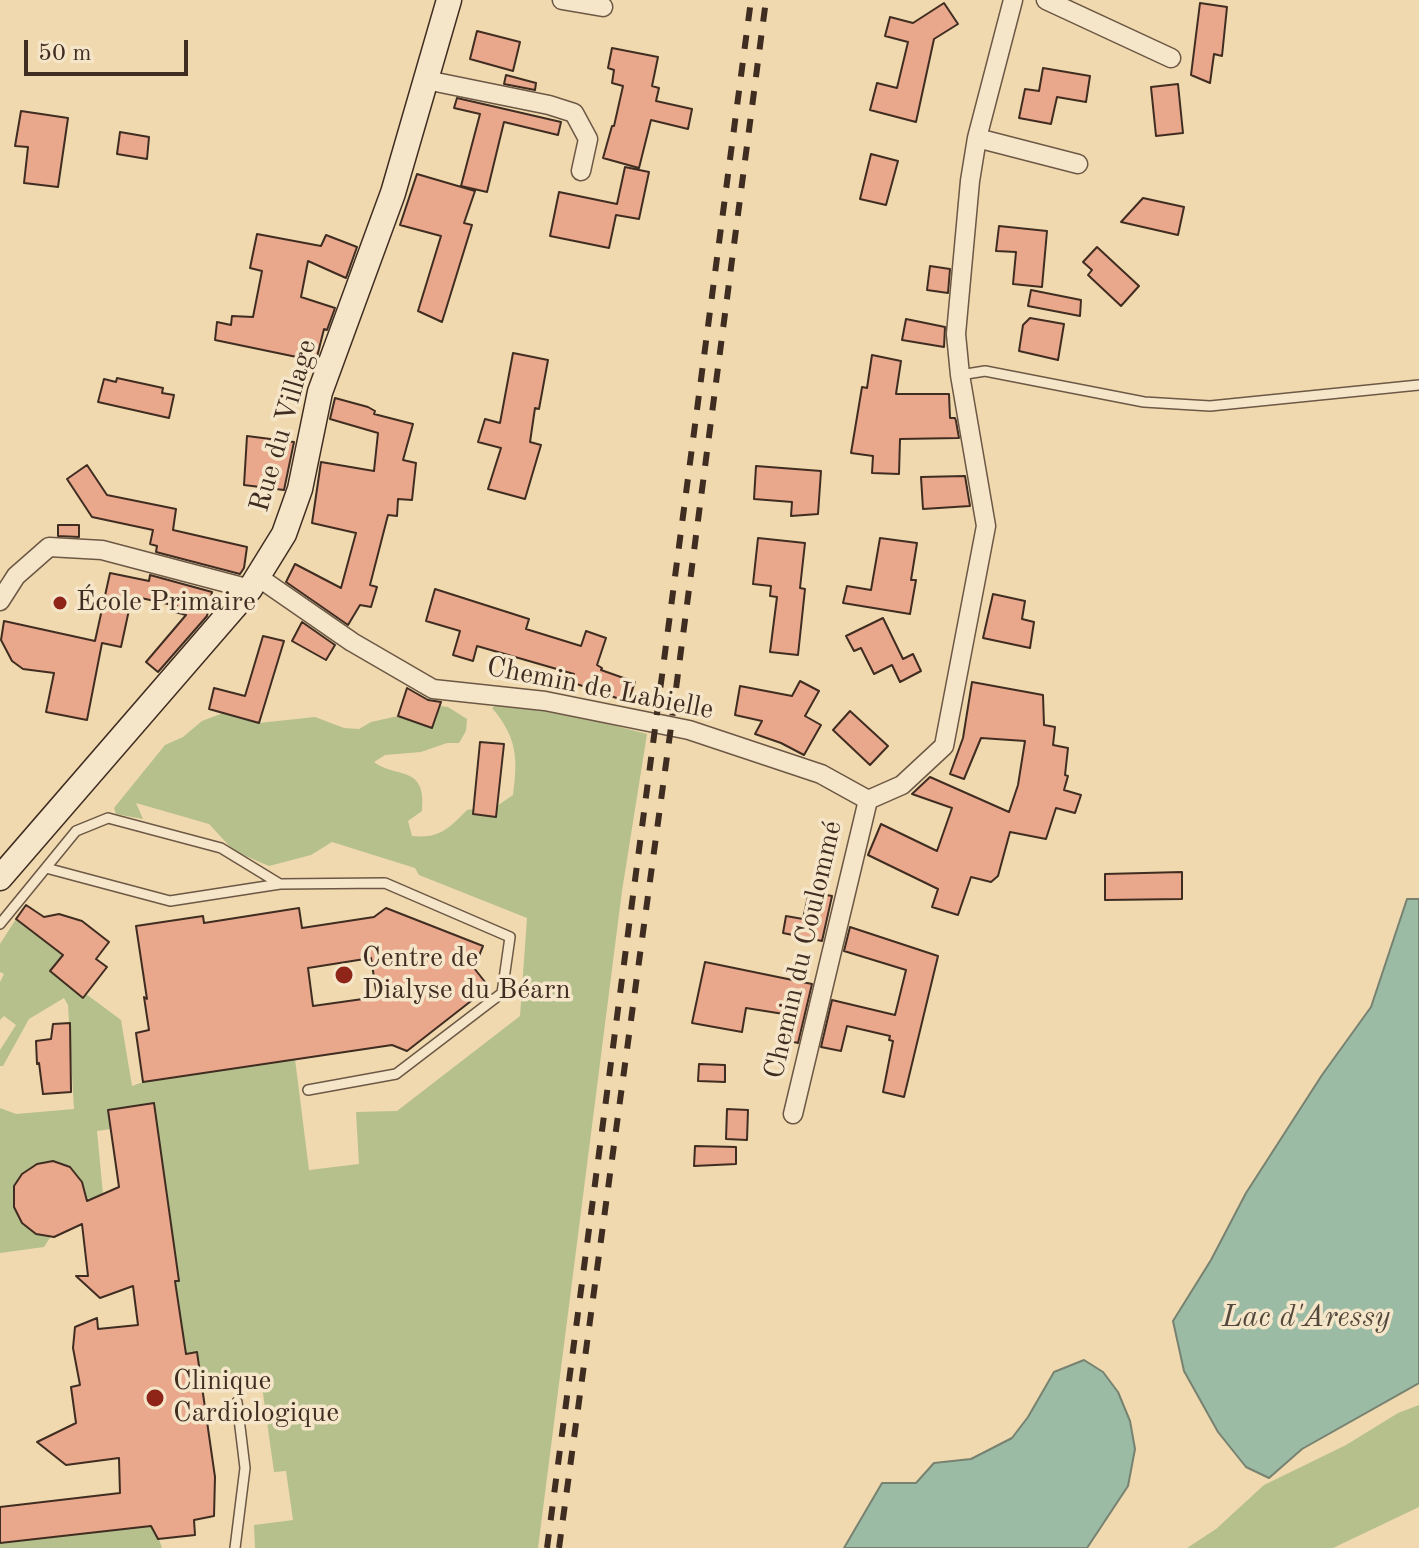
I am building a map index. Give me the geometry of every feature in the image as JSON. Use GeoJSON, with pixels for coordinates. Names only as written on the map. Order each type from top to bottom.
{"type":"FeatureCollection","features":[{"type":"Feature","properties":{"kind":"main road","name":"Rue du Village"},"geometry":{"type":"LineString","coordinates":[[0,878],[254,583],[284,534],[300,489],[320,392],[393,193],[449,0]]}},
{"type":"Feature","properties":{"kind":"street"},"geometry":{"type":"LineString","coordinates":[[562,0],[603,7]]}},
{"type":"Feature","properties":{"kind":"street"},"geometry":{"type":"LineString","coordinates":[[868,800],[902,785],[944,746],[986,526],[956,334],[977,138],[1013,0]]}},
{"type":"Feature","properties":{"kind":"street"},"geometry":{"type":"LineString","coordinates":[[1046,0],[1171,58]]}},
{"type":"Feature","properties":{"kind":"street"},"geometry":{"type":"LineString","coordinates":[[426,80],[574,113],[588,139],[581,171]]}},
{"type":"Feature","properties":{"kind":"street"},"geometry":{"type":"LineString","coordinates":[[977,138],[1078,164]]}},
{"type":"Feature","properties":{"kind":"street","name":"Chemin de Labielle"},"geometry":{"type":"LineString","coordinates":[[0,601],[16,576],[49,547],[102,550],[254,583],[433,689],[545,701],[689,730],[821,774],[868,800]]}},
{"type":"Feature","properties":{"kind":"street","name":"Chemin du Coulommé"},"geometry":{"type":"LineString","coordinates":[[793,1114],[868,800]]}},
{"type":"Feature","properties":{"kind":"lane"},"geometry":{"type":"LineString","coordinates":[[960,375],[985,371],[1144,402],[1210,406],[1419,385]]}},
{"type":"Feature","properties":{"kind":"lane"},"geometry":{"type":"LineString","coordinates":[[0,924],[76,831],[108,818],[221,848],[280,884]]}},
{"type":"Feature","properties":{"kind":"lane"},"geometry":{"type":"LineString","coordinates":[[46,868],[170,901],[280,884],[385,883],[510,937],[502,993],[396,1074],[308,1090]]}},
{"type":"Feature","properties":{"kind":"lane"},"geometry":{"type":"LineString","coordinates":[[235,1548],[245,1468],[237,1402]]}},
{"type":"Feature","properties":{"kind":"shaded area"},"geometry":{"type":"Polygon","coordinates":[[[500,702],[647,734],[622,891],[538,1548],[255,1548],[254,1525],[293,1520],[286,1471],[274,1472],[262,1386],[202,1392],[197,1353],[186,1354],[175,1281],[179,1280],[154,1103],[108,1110],[111,1129],[97,1131],[103,1194],[97,1200],[86,1198],[82,1182],[73,1172],[40,1167],[22,1174],[14,1190],[20,1218],[33,1232],[51,1236],[44,1247],[0,1253],[0,1108],[16,1114],[74,1109],[68,1005],[64,998],[29,1019],[3,1066],[0,1066],[0,1050],[16,1025],[4,1016],[0,1020],[0,982],[4,974],[0,972],[0,944],[16,919],[52,947],[66,952],[83,997],[86,994],[121,1020],[132,1086],[295,1059],[309,1170],[359,1164],[356,1112],[397,1111],[520,1016],[527,918],[419,875],[415,868],[332,842],[311,855],[269,866],[234,851],[209,824],[136,803],[143,819],[116,814],[114,808],[165,745],[183,737],[202,721],[223,713],[259,723],[315,717],[344,728],[359,729],[371,722],[398,716],[431,728],[440,706],[448,707],[467,719],[466,731],[459,743],[447,743],[421,752],[385,755],[374,762],[415,779],[420,786],[422,811],[408,821],[412,836],[430,836],[449,827],[467,810],[473,809],[473,814],[496,817],[497,806],[513,795],[514,748],[507,729],[492,708],[500,702]]]}},
{"type":"Feature","properties":{"kind":"shaded area"},"geometry":{"type":"Polygon","coordinates":[[[1419,1405],[1419,1507],[1333,1548],[1187,1548],[1216,1529],[1264,1485],[1346,1445],[1398,1413],[1419,1405]]]}},
{"type":"Feature","properties":{"kind":"shaded area"},"geometry":{"type":"Polygon","coordinates":[[[154,1525],[162,1548],[0,1548],[0,1543],[154,1525]]]}},
{"type":"Feature","properties":{"kind":"water","name":"Lac d'Aressy"},"geometry":{"type":"Polygon","coordinates":[[[1407,899],[1419,899],[1419,1383],[1302,1449],[1269,1478],[1246,1467],[1218,1432],[1184,1371],[1173,1321],[1211,1260],[1246,1193],[1322,1075],[1371,1007],[1407,899]]]}},
{"type":"Feature","properties":{"kind":"water"},"geometry":{"type":"Polygon","coordinates":[[[1084,1360],[1103,1372],[1118,1392],[1130,1421],[1135,1449],[1128,1486],[1087,1548],[844,1548],[882,1483],[916,1483],[934,1463],[971,1459],[1012,1438],[1054,1372],[1084,1360]]]}},
{"type":"Feature","properties":{"kind":"building"},"geometry":{"type":"Polygon","coordinates":[[[944,3],[958,24],[934,39],[916,122],[870,110],[877,83],[897,88],[908,42],[885,36],[890,17],[913,23],[944,3]]]}},
{"type":"Feature","properties":{"kind":"building"},"geometry":{"type":"Polygon","coordinates":[[[1200,3],[1227,7],[1222,56],[1214,54],[1210,83],[1191,75],[1200,3]]]}},
{"type":"Feature","properties":{"kind":"building"},"geometry":{"type":"Polygon","coordinates":[[[477,31],[520,42],[513,71],[470,59],[477,31]]]}},
{"type":"Feature","properties":{"kind":"building"},"geometry":{"type":"Polygon","coordinates":[[[612,48],[658,57],[652,86],[659,88],[656,101],[692,109],[688,129],[651,120],[639,168],[603,158],[623,86],[612,83],[614,70],[608,68],[612,48]]]}},
{"type":"Feature","properties":{"kind":"building"},"geometry":{"type":"Polygon","coordinates":[[[1043,68],[1090,76],[1086,102],[1057,97],[1051,124],[1019,118],[1025,89],[1039,91],[1043,68]]]}},
{"type":"Feature","properties":{"kind":"building"},"geometry":{"type":"Polygon","coordinates":[[[506,75],[536,83],[535,90],[504,84],[506,75]]]}},
{"type":"Feature","properties":{"kind":"building"},"geometry":{"type":"Polygon","coordinates":[[[1178,84],[1183,133],[1156,136],[1151,87],[1178,84]]]}},
{"type":"Feature","properties":{"kind":"building"},"geometry":{"type":"Polygon","coordinates":[[[457,98],[561,122],[558,135],[504,122],[487,192],[461,186],[480,114],[454,108],[457,98]]]}},
{"type":"Feature","properties":{"kind":"building"},"geometry":{"type":"Polygon","coordinates":[[[21,111],[68,118],[58,187],[24,183],[28,147],[15,146],[21,111]]]}},
{"type":"Feature","properties":{"kind":"building"},"geometry":{"type":"Polygon","coordinates":[[[120,132],[149,137],[147,159],[117,154],[120,132]]]}},
{"type":"Feature","properties":{"kind":"building"},"geometry":{"type":"Polygon","coordinates":[[[871,154],[898,161],[886,205],[860,199],[871,154]]]}},
{"type":"Feature","properties":{"kind":"building"},"geometry":{"type":"Polygon","coordinates":[[[625,167],[649,172],[639,219],[616,215],[609,248],[550,236],[559,192],[617,204],[625,167]]]}},
{"type":"Feature","properties":{"kind":"building"},"geometry":{"type":"Polygon","coordinates":[[[417,174],[475,191],[464,223],[472,225],[442,322],[418,311],[441,236],[400,225],[417,174]]]}},
{"type":"Feature","properties":{"kind":"building"},"geometry":{"type":"Polygon","coordinates":[[[1143,198],[1184,207],[1178,235],[1121,222],[1143,198]]]}},
{"type":"Feature","properties":{"kind":"building"},"geometry":{"type":"Polygon","coordinates":[[[999,226],[1047,231],[1042,287],[1013,284],[1016,252],[996,251],[999,226]]]}},
{"type":"Feature","properties":{"kind":"building"},"geometry":{"type":"Polygon","coordinates":[[[257,234],[321,246],[326,235],[357,247],[346,278],[308,261],[301,297],[335,308],[327,330],[324,329],[316,361],[215,340],[217,322],[231,325],[232,316],[253,317],[262,271],[250,268],[257,234]]]}},
{"type":"Feature","properties":{"kind":"building"},"geometry":{"type":"Polygon","coordinates":[[[1097,247],[1139,286],[1121,306],[1088,275],[1092,270],[1083,262],[1097,247]]]}},
{"type":"Feature","properties":{"kind":"building"},"geometry":{"type":"Polygon","coordinates":[[[930,266],[950,269],[948,293],[927,290],[930,266]]]}},
{"type":"Feature","properties":{"kind":"building"},"geometry":{"type":"Polygon","coordinates":[[[1031,290],[1081,300],[1080,316],[1028,306],[1031,290]]]}},
{"type":"Feature","properties":{"kind":"building"},"geometry":{"type":"Polygon","coordinates":[[[1030,318],[1064,324],[1058,360],[1019,351],[1023,325],[1030,318]]]}},
{"type":"Feature","properties":{"kind":"building"},"geometry":{"type":"Polygon","coordinates":[[[906,319],[945,327],[944,347],[902,340],[906,319]]]}},
{"type":"Feature","properties":{"kind":"building"},"geometry":{"type":"Polygon","coordinates":[[[513,353],[548,360],[539,409],[535,408],[530,442],[541,445],[525,499],[488,489],[501,448],[478,442],[485,419],[500,423],[513,353]]]}},
{"type":"Feature","properties":{"kind":"building"},"geometry":{"type":"Polygon","coordinates":[[[872,355],[901,361],[896,394],[949,394],[950,418],[956,421],[959,438],[900,439],[899,474],[872,473],[873,456],[851,453],[862,387],[867,388],[872,355]]]}},
{"type":"Feature","properties":{"kind":"building"},"geometry":{"type":"Polygon","coordinates":[[[117,378],[163,388],[162,393],[174,395],[169,418],[98,402],[104,379],[116,382],[117,378]]]}},
{"type":"Feature","properties":{"kind":"building"},"geometry":{"type":"Polygon","coordinates":[[[335,398],[368,407],[375,411],[374,414],[413,424],[403,460],[416,463],[412,500],[398,499],[397,516],[388,515],[370,585],[377,587],[371,607],[360,605],[348,625],[286,582],[295,564],[341,588],[356,533],[312,523],[321,462],[374,471],[378,433],[330,419],[335,398]]]}},
{"type":"Feature","properties":{"kind":"building"},"geometry":{"type":"Polygon","coordinates":[[[247,436],[294,442],[284,490],[244,485],[247,436]]]}},
{"type":"Feature","properties":{"kind":"building"},"geometry":{"type":"Polygon","coordinates":[[[87,465],[107,495],[176,509],[173,530],[247,547],[240,574],[156,552],[157,546],[150,544],[153,530],[92,517],[67,479],[87,465]]]}},
{"type":"Feature","properties":{"kind":"building"},"geometry":{"type":"Polygon","coordinates":[[[756,466],[821,471],[818,514],[791,516],[792,502],[754,499],[756,466]]]}},
{"type":"Feature","properties":{"kind":"building"},"geometry":{"type":"Polygon","coordinates":[[[965,476],[970,506],[923,509],[921,477],[965,476]]]}},
{"type":"Feature","properties":{"kind":"building"},"geometry":{"type":"Polygon","coordinates":[[[58,525],[79,525],[79,537],[58,536],[58,525]]]}},
{"type":"Feature","properties":{"kind":"building"},"geometry":{"type":"Polygon","coordinates":[[[758,538],[805,543],[800,588],[805,589],[798,655],[770,652],[777,597],[770,596],[771,586],[753,584],[758,538]]]}},
{"type":"Feature","properties":{"kind":"building"},"geometry":{"type":"Polygon","coordinates":[[[880,538],[917,543],[911,580],[916,580],[910,614],[843,603],[847,586],[871,590],[880,538]]]}},
{"type":"Feature","properties":{"kind":"building"},"geometry":{"type":"Polygon","coordinates":[[[110,573],[149,581],[150,575],[212,592],[207,616],[158,672],[146,662],[186,615],[175,612],[177,606],[132,596],[121,647],[102,643],[87,720],[46,712],[54,673],[23,669],[12,661],[1,640],[4,621],[95,641],[110,573]]]}},
{"type":"Feature","properties":{"kind":"building"},"geometry":{"type":"Polygon","coordinates":[[[435,589],[529,619],[526,629],[581,646],[586,631],[606,638],[597,665],[601,670],[635,682],[628,702],[571,682],[574,674],[477,646],[473,661],[453,655],[460,631],[426,621],[435,589]]]}},
{"type":"Feature","properties":{"kind":"building"},"geometry":{"type":"Polygon","coordinates":[[[993,594],[1025,601],[1022,619],[1034,622],[1030,648],[983,638],[993,594]]]}},
{"type":"Feature","properties":{"kind":"building"},"geometry":{"type":"Polygon","coordinates":[[[883,618],[903,659],[913,654],[921,671],[900,682],[892,665],[874,674],[861,648],[854,651],[846,636],[883,618]]]}},
{"type":"Feature","properties":{"kind":"building"},"geometry":{"type":"Polygon","coordinates":[[[302,622],[335,645],[326,660],[292,641],[302,622]]]}},
{"type":"Feature","properties":{"kind":"building"},"geometry":{"type":"Polygon","coordinates":[[[263,636],[284,641],[259,723],[209,709],[214,688],[245,696],[263,636]]]}},
{"type":"Feature","properties":{"kind":"building"},"geometry":{"type":"Polygon","coordinates":[[[800,681],[819,691],[805,716],[821,725],[804,755],[755,734],[762,721],[735,715],[740,686],[792,696],[800,681]]]}},
{"type":"Feature","properties":{"kind":"building"},"geometry":{"type":"Polygon","coordinates":[[[972,682],[1043,695],[1044,725],[1055,727],[1053,745],[1068,748],[1065,775],[1068,776],[1064,790],[1081,795],[1075,813],[1056,808],[1046,839],[1010,832],[998,876],[991,882],[971,877],[958,915],[932,907],[938,889],[868,855],[881,824],[937,851],[952,808],[912,794],[930,777],[1009,812],[1018,785],[1025,741],[981,738],[964,779],[950,774],[963,738],[972,682]]]}},
{"type":"Feature","properties":{"kind":"building"},"geometry":{"type":"Polygon","coordinates":[[[407,688],[428,700],[441,702],[432,728],[398,716],[407,688]]]}},
{"type":"Feature","properties":{"kind":"building"},"geometry":{"type":"Polygon","coordinates":[[[850,711],[888,746],[870,765],[833,730],[850,711]]]}},
{"type":"Feature","properties":{"kind":"building"},"geometry":{"type":"Polygon","coordinates":[[[480,742],[504,744],[496,817],[473,814],[480,742]]]}},
{"type":"Feature","properties":{"kind":"building"},"geometry":{"type":"Polygon","coordinates":[[[1182,872],[1182,899],[1105,900],[1105,874],[1182,872]]]}},
{"type":"Feature","properties":{"kind":"building"},"geometry":{"type":"Polygon","coordinates":[[[809,892],[832,896],[822,941],[783,933],[786,916],[803,919],[809,892]]]}},
{"type":"Feature","properties":{"kind":"building"},"geometry":{"type":"Polygon","coordinates":[[[26,905],[44,917],[59,914],[82,921],[109,942],[96,959],[107,967],[83,998],[50,971],[63,955],[16,919],[26,905]]]}},
{"type":"Feature","properties":{"kind":"building"},"geometry":{"type":"Polygon","coordinates":[[[299,908],[302,928],[374,917],[386,908],[483,946],[474,968],[489,987],[407,1051],[392,1045],[143,1082],[136,1033],[149,1030],[136,926],[203,916],[204,923],[299,908]],[[371,958],[308,968],[313,1006],[377,997],[371,958]]]}},
{"type":"Feature","properties":{"kind":"building"},"geometry":{"type":"Polygon","coordinates":[[[850,927],[938,956],[904,1097],[883,1092],[893,1041],[889,1040],[890,1036],[847,1026],[841,1051],[821,1047],[832,1000],[895,1015],[906,970],[844,951],[850,927]]]}},
{"type":"Feature","properties":{"kind":"building"},"geometry":{"type":"Polygon","coordinates":[[[705,962],[812,984],[798,1043],[785,1040],[790,1015],[746,1008],[742,1032],[692,1023],[705,962]]]}},
{"type":"Feature","properties":{"kind":"building"},"geometry":{"type":"Polygon","coordinates":[[[70,1023],[71,1092],[43,1094],[36,1041],[51,1039],[53,1024],[70,1023]]]}},
{"type":"Feature","properties":{"kind":"building"},"geometry":{"type":"Polygon","coordinates":[[[699,1064],[725,1065],[725,1082],[698,1081],[699,1064]]]}},
{"type":"Feature","properties":{"kind":"building"},"geometry":{"type":"Polygon","coordinates":[[[154,1103],[186,1354],[197,1352],[215,1477],[214,1516],[194,1520],[195,1535],[158,1539],[151,1526],[0,1543],[0,1507],[120,1493],[119,1458],[66,1465],[37,1442],[76,1423],[71,1387],[80,1385],[73,1348],[75,1327],[97,1318],[98,1329],[138,1325],[133,1286],[100,1298],[76,1276],[88,1276],[82,1224],[54,1237],[36,1234],[22,1223],[14,1207],[14,1186],[22,1174],[37,1164],[53,1161],[70,1167],[82,1182],[87,1201],[119,1187],[108,1110],[154,1103]]]}},
{"type":"Feature","properties":{"kind":"building"},"geometry":{"type":"Polygon","coordinates":[[[727,1109],[748,1110],[747,1140],[726,1139],[727,1109]]]}},
{"type":"Feature","properties":{"kind":"building"},"geometry":{"type":"Polygon","coordinates":[[[695,1146],[736,1147],[736,1164],[694,1166],[695,1146]]]}},
{"type":"Feature","properties":{"kind":"railway"},"geometry":{"type":"LineString","coordinates":[[547,1548],[751,0]]}},
{"type":"Feature","properties":{"kind":"railway"},"geometry":{"type":"LineString","coordinates":[[559,1548],[766,0]]}},
{"type":"Feature","properties":{"kind":"place","name":"École Primaire"},"geometry":{"type":"Point","coordinates":[60,603]}},
{"type":"Feature","properties":{"kind":"place","name":"Centre de Dialyse du Béarn"},"geometry":{"type":"Point","coordinates":[344,975]}},
{"type":"Feature","properties":{"kind":"place","name":"Clinique Cardiologique"},"geometry":{"type":"Point","coordinates":[155,1398]}}]}
